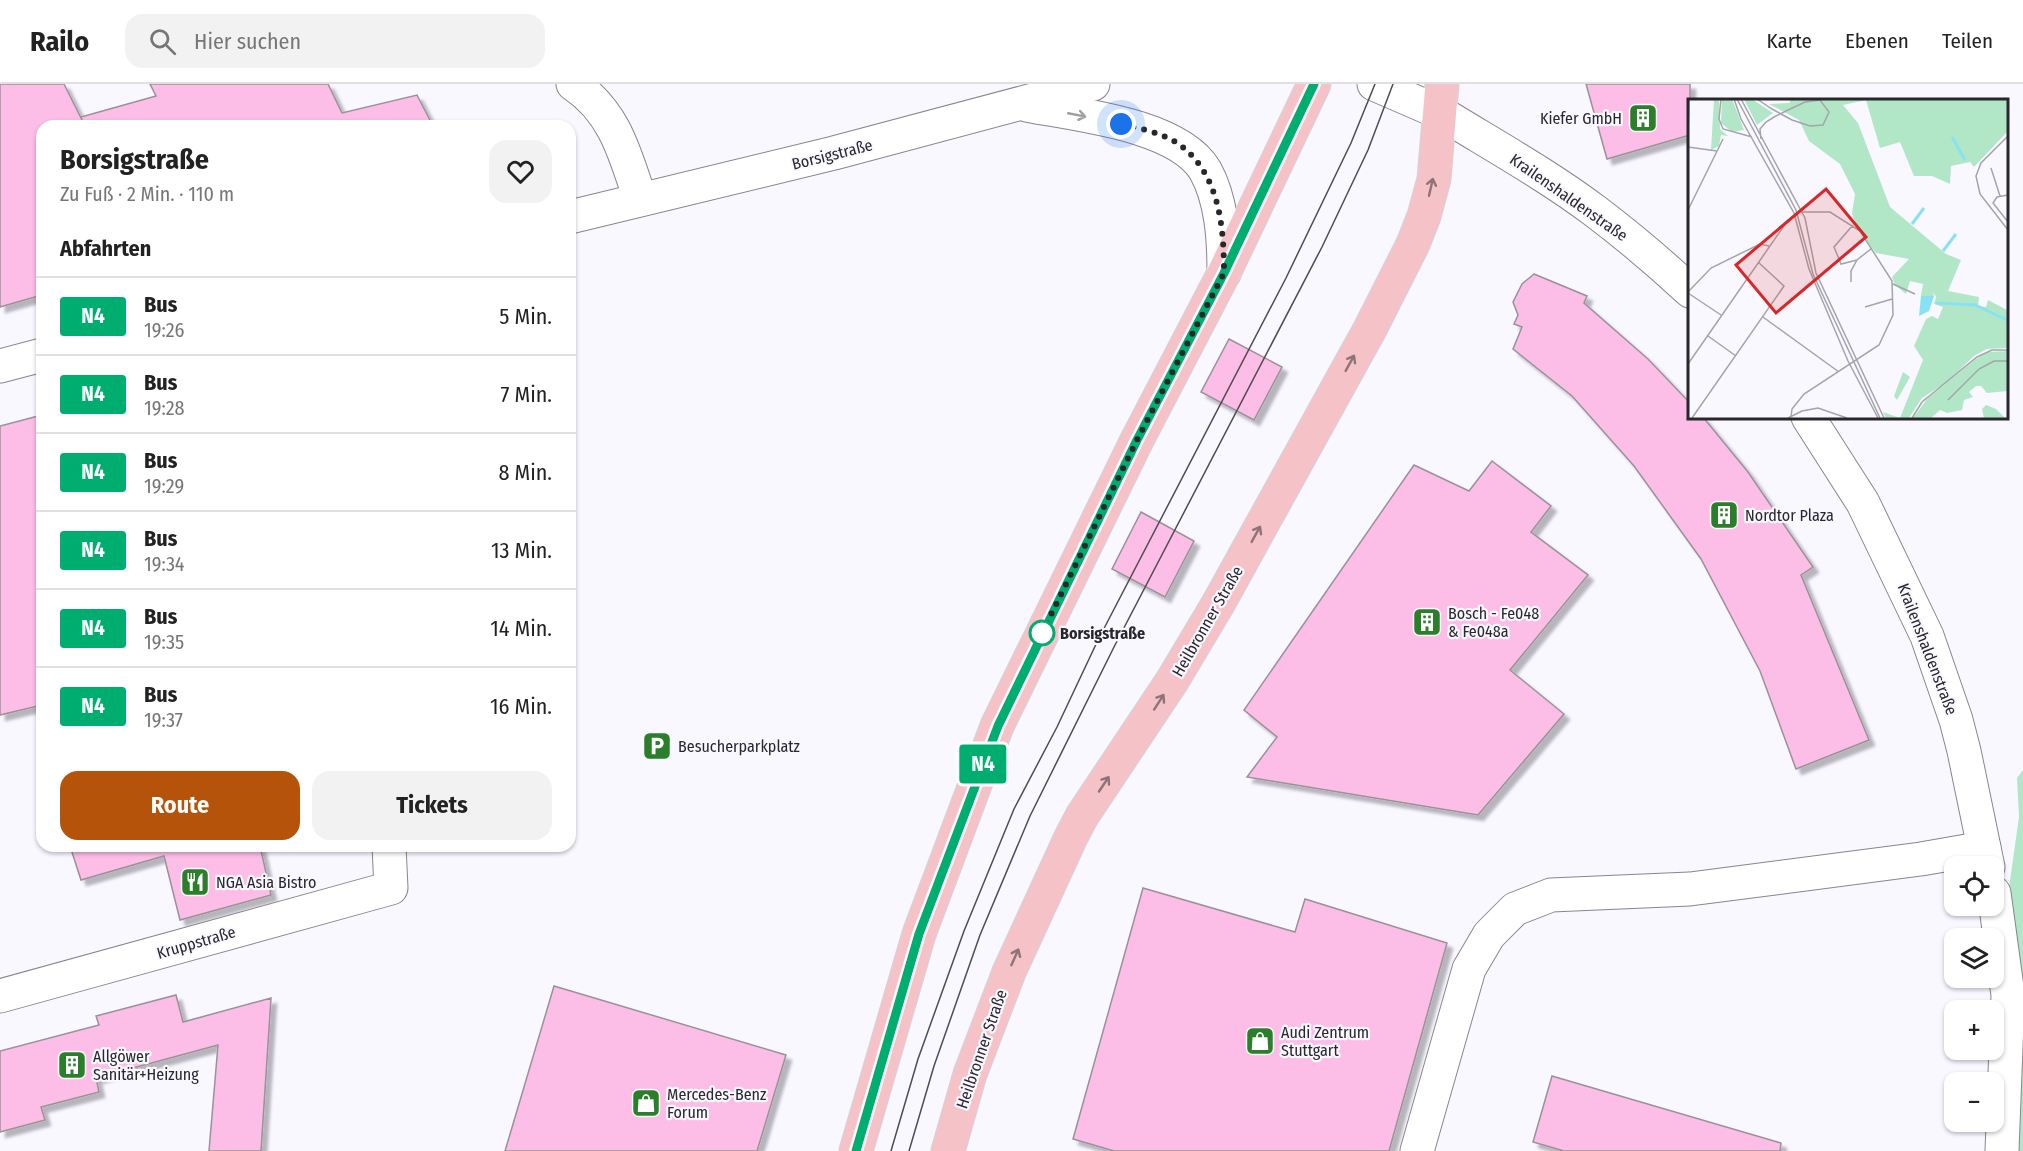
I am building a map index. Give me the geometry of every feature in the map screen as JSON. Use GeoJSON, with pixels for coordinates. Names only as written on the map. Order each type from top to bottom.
{"type":"FeatureCollection","features":[{"type":"Feature","properties":{"kind":"main road"},"geometry":{"type":"LineString","coordinates":[[856,1151],[919,934],[998,726],[1137,440],[1224,273],[1314,84]]}},
{"type":"Feature","properties":{"kind":"main road","name":"Heilbronner Straße"},"geometry":{"type":"LineString","coordinates":[[948,1151],[970,1074],[1009,972],[1071,837],[1082,816],[1166,691],[1218,604],[1370,329],[1413,244],[1424,216],[1434,178],[1442,99]]}},
{"type":"Feature","properties":{"kind":"street"},"geometry":{"type":"LineString","coordinates":[[573,84],[586,93],[612,123],[640,199]]}},
{"type":"Feature","properties":{"kind":"street","name":"Borsigstraße"},"geometry":{"type":"LineString","coordinates":[[576,216],[640,199],[763,172],[1093,84]]}},
{"type":"Feature","properties":{"kind":"street"},"geometry":{"type":"LineString","coordinates":[[1374,84],[1442,99]]}},
{"type":"Feature","properties":{"kind":"street","name":"Krailenshaldenstraße"},"geometry":{"type":"LineString","coordinates":[[1442,99],[1521,162],[1595,211],[1660,263],[1688,289]]}},
{"type":"Feature","properties":{"kind":"street"},"geometry":{"type":"LineString","coordinates":[[1019,104],[1131,126],[1172,140],[1185,150],[1204,170],[1218,206],[1224,244],[1224,273]]}},
{"type":"Feature","properties":{"kind":"street"},"geometry":{"type":"LineString","coordinates":[[0,366],[36,357]]}},
{"type":"Feature","properties":{"kind":"street","name":"Krailenshaldenstraße"},"geometry":{"type":"LineString","coordinates":[[1809,418],[1863,502],[1927,636],[1956,720],[1986,856]]}},
{"type":"Feature","properties":{"kind":"street","name":"Kruppstraße"},"geometry":{"type":"LineString","coordinates":[[0,996],[391,888],[389,852]]}},
{"type":"Feature","properties":{"kind":"street"},"geometry":{"type":"LineString","coordinates":[[1417,1151],[1469,969],[1489,935],[1515,909],[1551,895],[1690,889],[1921,859],[1944,858]]}},
{"type":"Feature","properties":{"kind":"street"},"geometry":{"type":"LineString","coordinates":[[1997,916],[2008,995],[2002,1151]]}},
{"type":"Feature","properties":{"kind":"green space"},"geometry":{"type":"Polygon","coordinates":[[[2023,770],[2023,1151],[2019,1151],[2019,1086],[2007,902],[2019,817],[2017,778],[2023,770]]]}},
{"type":"Feature","properties":{"kind":"building"},"geometry":{"type":"Polygon","coordinates":[[[0,84],[64,84],[82,120],[36,120],[36,297],[0,307],[0,84]]]}},
{"type":"Feature","properties":{"kind":"building"},"geometry":{"type":"Polygon","coordinates":[[[150,84],[328,84],[342,113],[417,95],[430,120],[82,120],[81,117],[156,96],[150,84]]]}},
{"type":"Feature","properties":{"kind":"building","name":"Kiefer GmbH"},"geometry":{"type":"Polygon","coordinates":[[[1586,84],[1690,84],[1688,136],[1607,159],[1586,84]]]}},
{"type":"Feature","properties":{"kind":"building","name":"Nordtor Plaza"},"geometry":{"type":"Polygon","coordinates":[[[1534,274],[1587,296],[1584,303],[1648,359],[1688,401],[1688,418],[1704,418],[1748,472],[1813,567],[1801,575],[1869,740],[1796,769],[1760,671],[1701,559],[1634,466],[1572,396],[1513,349],[1522,327],[1514,324],[1518,315],[1513,302],[1522,284],[1534,274]]]}},
{"type":"Feature","properties":{"kind":"building"},"geometry":{"type":"Polygon","coordinates":[[[1229,339],[1282,367],[1254,420],[1201,392],[1229,339]]]}},
{"type":"Feature","properties":{"kind":"building"},"geometry":{"type":"Polygon","coordinates":[[[36,417],[36,706],[0,715],[0,426],[36,417]]]}},
{"type":"Feature","properties":{"kind":"building","name":"Bosch - Fe048 & Fe048a"},"geometry":{"type":"Polygon","coordinates":[[[1492,461],[1551,506],[1531,532],[1588,575],[1510,670],[1564,714],[1478,815],[1247,777],[1277,737],[1244,710],[1414,465],[1469,491],[1492,461]]]}},
{"type":"Feature","properties":{"kind":"building"},"geometry":{"type":"Polygon","coordinates":[[[1141,512],[1194,541],[1165,597],[1112,569],[1141,512]]]}},
{"type":"Feature","properties":{"kind":"building"},"geometry":{"type":"Polygon","coordinates":[[[72,852],[261,852],[271,895],[180,920],[164,856],[81,880],[72,852]]]}},
{"type":"Feature","properties":{"kind":"building","name":"Audi Zentrum Stuttgart"},"geometry":{"type":"Polygon","coordinates":[[[1143,888],[1295,932],[1305,899],[1447,943],[1389,1151],[1114,1151],[1073,1139],[1143,888]]]}},
{"type":"Feature","properties":{"kind":"building","name":"Mercedes-Benz Forum"},"geometry":{"type":"Polygon","coordinates":[[[554,986],[786,1055],[757,1151],[505,1151],[554,986]]]}},
{"type":"Feature","properties":{"kind":"building"},"geometry":{"type":"Polygon","coordinates":[[[176,995],[183,1022],[271,998],[261,1151],[209,1151],[218,1045],[96,1078],[99,1092],[41,1107],[45,1120],[0,1132],[0,1051],[99,1025],[96,1016],[176,995]]]}},
{"type":"Feature","properties":{"kind":"building"},"geometry":{"type":"Polygon","coordinates":[[[1552,1076],[1781,1143],[1780,1151],[1564,1151],[1533,1142],[1552,1076]]]}},
{"type":"Feature","properties":{"kind":"tram line"},"geometry":{"type":"LineString","coordinates":[[891,1151],[918,1059],[964,931],[1014,809],[1057,727],[1098,640],[1286,278],[1351,143],[1375,84]]}},
{"type":"Feature","properties":{"kind":"tram line"},"geometry":{"type":"LineString","coordinates":[[909,1151],[934,1066],[980,935],[1030,816],[1114,647],[1322,247],[1368,150],[1393,84]]}},
{"type":"Feature","properties":{"kind":"bus line","name":"N4"},"geometry":{"type":"LineString","coordinates":[[856,1151],[919,934],[998,726],[1137,440],[1224,273],[1314,84]]}},
{"type":"Feature","properties":{"kind":"place","name":"Kiefer GmbH"},"geometry":{"type":"Point","coordinates":[1643,118]}},
{"type":"Feature","properties":{"kind":"place","name":"Nordtor Plaza"},"geometry":{"type":"Point","coordinates":[1724,515]}},
{"type":"Feature","properties":{"kind":"place","name":"Bosch - Fe048 & Fe048a"},"geometry":{"type":"Point","coordinates":[1427,622]}},
{"type":"Feature","properties":{"kind":"place","name":"Borsigstraße"},"geometry":{"type":"Point","coordinates":[1042,633]}},
{"type":"Feature","properties":{"kind":"place","name":"Besucherparkplatz"},"geometry":{"type":"Point","coordinates":[657,746]}},
{"type":"Feature","properties":{"kind":"place","name":"NGA Asia Bistro"},"geometry":{"type":"Point","coordinates":[195,882]}},
{"type":"Feature","properties":{"kind":"place","name":"Audi Zentrum Stuttgart"},"geometry":{"type":"Point","coordinates":[1260,1041]}},
{"type":"Feature","properties":{"kind":"place","name":"Allgöwer Sanitär+Heizung"},"geometry":{"type":"Point","coordinates":[72,1065]}},
{"type":"Feature","properties":{"kind":"place","name":"Mercedes-Benz Forum"},"geometry":{"type":"Point","coordinates":[646,1103]}},
{"type":"Feature","properties":{"kind":"route"},"geometry":{"type":"LineString","coordinates":[[1042,633],[1137,440],[1224,273],[1224,244],[1218,206],[1204,170],[1193,157],[1172,140],[1121,124]]}}]}
